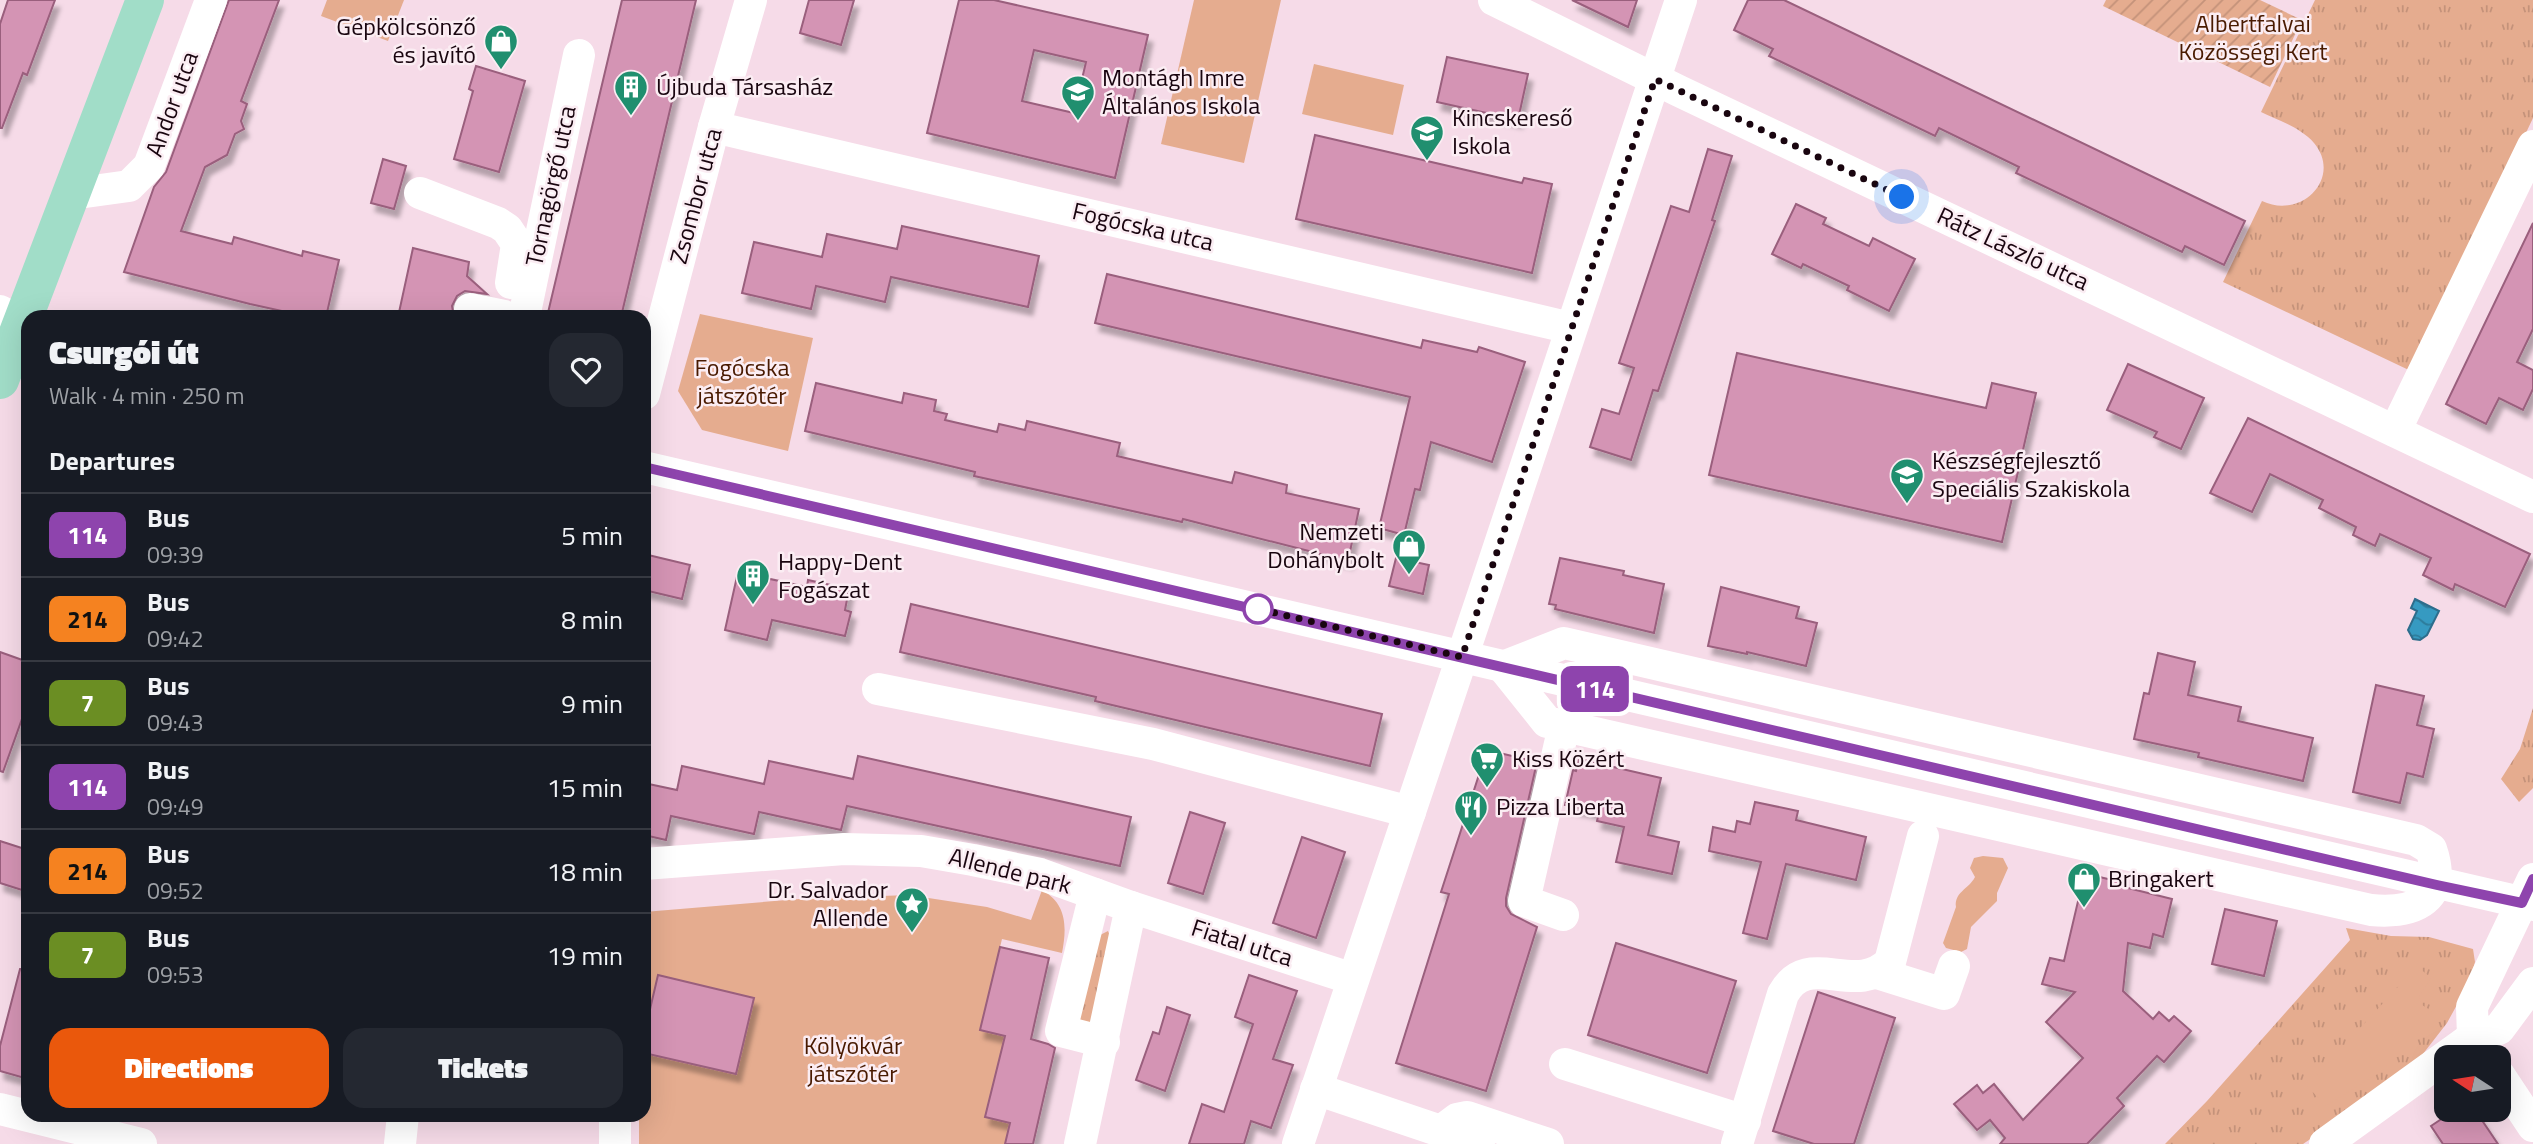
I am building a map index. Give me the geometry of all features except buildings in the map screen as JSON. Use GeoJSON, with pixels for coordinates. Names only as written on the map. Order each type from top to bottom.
{"type":"FeatureCollection","features":[{"type":"Feature","properties":{"kind":"main road"},"geometry":{"type":"LineString","coordinates":[[0,380],[12,320],[71,194],[145,0]]}},
{"type":"Feature","properties":{"kind":"street","name":"Andor utca"},"geometry":{"type":"LineString","coordinates":[[71,194],[129,186],[149,166],[211,0]]}},
{"type":"Feature","properties":{"kind":"street","name":"Zsombor utca"},"geometry":{"type":"LineString","coordinates":[[651,367],[714,127],[751,0]]}},
{"type":"Feature","properties":{"kind":"street","name":"Rátz László utca"},"geometry":{"type":"LineString","coordinates":[[1494,0],[2533,497]]}},
{"type":"Feature","properties":{"kind":"street"},"geometry":{"type":"LineString","coordinates":[[1298,1144],[1681,0]]}},
{"type":"Feature","properties":{"kind":"street","name":"Tornagörgő utca"},"geometry":{"type":"LineString","coordinates":[[512,310],[579,55]]}},
{"type":"Feature","properties":{"kind":"street","name":"Fogócska utca"},"geometry":{"type":"LineString","coordinates":[[714,127],[1571,328]]}},
{"type":"Feature","properties":{"kind":"street"},"geometry":{"type":"LineString","coordinates":[[2395,431],[2533,146]]}},
{"type":"Feature","properties":{"kind":"street"},"geometry":{"type":"LineString","coordinates":[[420,193],[498,223],[513,236],[518,253],[511,310]]}},
{"type":"Feature","properties":{"kind":"street"},"geometry":{"type":"LineString","coordinates":[[470,309],[476,310]]}},
{"type":"Feature","properties":{"kind":"street"},"geometry":{"type":"LineString","coordinates":[[651,469],[2437,885],[2529,896],[2472,1007],[2480,1045]]}},
{"type":"Feature","properties":{"kind":"street"},"geometry":{"type":"LineString","coordinates":[[1503,667],[1547,722],[1564,726],[2371,910],[2390,912],[2412,906],[2429,896],[2437,885]]}},
{"type":"Feature","properties":{"kind":"street"},"geometry":{"type":"LineString","coordinates":[[878,688],[1169,748],[1410,812]]}},
{"type":"Feature","properties":{"kind":"street"},"geometry":{"type":"LineString","coordinates":[[1563,915],[1524,901],[1564,726]]}},
{"type":"Feature","properties":{"kind":"street"},"geometry":{"type":"LineString","coordinates":[[1565,1064],[1741,1132],[1783,994],[1794,978],[1809,973],[1871,976],[1890,962],[1923,836]]}},
{"type":"Feature","properties":{"kind":"street","name":"Allende park"},"geometry":{"type":"LineString","coordinates":[[651,863],[844,849],[921,851],[1040,874],[1131,907]]}},
{"type":"Feature","properties":{"kind":"street"},"geometry":{"type":"LineString","coordinates":[[1095,894],[1061,1031],[1104,1042]]}},
{"type":"Feature","properties":{"kind":"street"},"geometry":{"type":"LineString","coordinates":[[1080,1144],[1131,907]]}},
{"type":"Feature","properties":{"kind":"street","name":"Fiatal utca"},"geometry":{"type":"LineString","coordinates":[[1131,907],[1353,979]]}},
{"type":"Feature","properties":{"kind":"street"},"geometry":{"type":"LineString","coordinates":[[1877,972],[1944,994],[1954,966]]}},
{"type":"Feature","properties":{"kind":"street"},"geometry":{"type":"LineString","coordinates":[[2482,1045],[2499,1029],[2533,983]]}},
{"type":"Feature","properties":{"kind":"street"},"geometry":{"type":"LineString","coordinates":[[2325,1144],[2434,1076]]}},
{"type":"Feature","properties":{"kind":"street"},"geometry":{"type":"LineString","coordinates":[[1316,1089],[1479,1144]]}},
{"type":"Feature","properties":{"kind":"street"},"geometry":{"type":"LineString","coordinates":[[2511,1094],[2533,1126]]}},
{"type":"Feature","properties":{"kind":"street"},"geometry":{"type":"LineString","coordinates":[[0,1109],[21,1112]]}},
{"type":"Feature","properties":{"kind":"street"},"geometry":{"type":"LineString","coordinates":[[1440,1131],[1458,1119],[1467,1117],[1548,1144]]}},
{"type":"Feature","properties":{"kind":"street"},"geometry":{"type":"LineString","coordinates":[[400,1144],[402,1122]]}},
{"type":"Feature","properties":{"kind":"street"},"geometry":{"type":"LineString","coordinates":[[615,1122],[615,1144]]}},
{"type":"Feature","properties":{"kind":"street"},"geometry":{"type":"LineString","coordinates":[[90,1123],[141,1144]]}},
{"type":"Feature","properties":{"kind":"green space"},"geometry":{"type":"Polygon","coordinates":[[[327,0],[404,0],[388,41],[321,16],[327,0]]]}},
{"type":"Feature","properties":{"kind":"green space"},"geometry":{"type":"Polygon","coordinates":[[[1194,0],[1281,0],[1244,163],[1161,144],[1194,0]]]}},
{"type":"Feature","properties":{"kind":"green space","name":"Albertfalvai Közösségi Kert"},"geometry":{"type":"Polygon","coordinates":[[[2106,0],[2260,0],[2302,20],[2270,87],[2103,6],[2106,0]]]}},
{"type":"Feature","properties":{"kind":"green space"},"geometry":{"type":"Polygon","coordinates":[[[2315,0],[2533,0],[2533,118],[2413,372],[2223,282],[2262,201],[2291,205],[2314,192],[2321,182],[2324,170],[2322,156],[2314,143],[2296,129],[2261,112],[2315,0]]]}},
{"type":"Feature","properties":{"kind":"green space"},"geometry":{"type":"Polygon","coordinates":[[[1314,64],[1404,85],[1393,135],[1302,114],[1314,64]]]}},
{"type":"Feature","properties":{"kind":"green space","name":"Fogócska játszótér"},"geometry":{"type":"Polygon","coordinates":[[[700,314],[813,338],[788,451],[702,430],[678,391],[700,314]]]}},
{"type":"Feature","properties":{"kind":"green space"},"geometry":{"type":"Polygon","coordinates":[[[2533,708],[2533,788],[2519,802],[2501,779],[2520,749],[2533,708]]]}},
{"type":"Feature","properties":{"kind":"green space"},"geometry":{"type":"Polygon","coordinates":[[[1974,858],[2003,858],[2008,868],[1997,893],[1997,901],[1971,927],[1967,949],[1961,952],[1946,948],[1943,943],[1957,898],[1975,877],[1970,868],[1974,858]]]}},
{"type":"Feature","properties":{"kind":"green space","name":"Kölyökvár játszótér"},"geometry":{"type":"Polygon","coordinates":[[[1042,890],[1061,909],[1064,925],[1062,953],[1002,939],[980,1030],[1005,1036],[986,1117],[1010,1123],[1005,1144],[639,1144],[639,1122],[651,1122],[651,911],[799,899],[909,895],[987,907],[1031,920],[1042,890]]]}},
{"type":"Feature","properties":{"kind":"green space"},"geometry":{"type":"Polygon","coordinates":[[[2346,928],[2391,936],[2429,937],[2473,949],[2475,962],[2470,981],[2447,1023],[2419,1059],[2383,1090],[2303,1144],[2165,1144],[2207,1101],[2350,940],[2346,928]]]}},
{"type":"Feature","properties":{"kind":"green space"},"geometry":{"type":"Polygon","coordinates":[[[1108,931],[1112,941],[1098,1024],[1078,1022],[1100,935],[1108,931]]]}},
{"type":"Feature","properties":{"kind":"green space"},"geometry":{"type":"Polygon","coordinates":[[[2417,966],[2431,978],[2419,996],[2422,1005],[2432,1011],[2382,1071],[2326,1106],[2307,1086],[2417,966]]]}},
{"type":"Feature","properties":{"kind":"water"},"geometry":{"type":"Polygon","coordinates":[[[2415,599],[2439,611],[2427,635],[2420,640],[2413,639],[2408,630],[2417,611],[2411,608],[2415,599]]]}},
{"type":"Feature","properties":{"kind":"bus line","name":"114"},"geometry":{"type":"LineString","coordinates":[[651,469],[2437,885],[2522,903],[2533,879]]}},
{"type":"Feature","properties":{"kind":"place","name":"Gépkölcsönző és javító"},"geometry":{"type":"Point","coordinates":[501,71]}},
{"type":"Feature","properties":{"kind":"place","name":"Újbuda Társasház"},"geometry":{"type":"Point","coordinates":[631,117]}},
{"type":"Feature","properties":{"kind":"place","name":"Montágh Imre Általános Iskola"},"geometry":{"type":"Point","coordinates":[1078,122]}},
{"type":"Feature","properties":{"kind":"place","name":"Kincskereső Iskola"},"geometry":{"type":"Point","coordinates":[1427,162]}},
{"type":"Feature","properties":{"kind":"place","name":"Készségfejlesztő Speciális Szakiskola"},"geometry":{"type":"Point","coordinates":[1907,505]}},
{"type":"Feature","properties":{"kind":"place","name":"Nemzeti Dohánybolt"},"geometry":{"type":"Point","coordinates":[1409,576]}},
{"type":"Feature","properties":{"kind":"place","name":"Happy-Dent Fogászat"},"geometry":{"type":"Point","coordinates":[753,606]}},
{"type":"Feature","properties":{"kind":"place","name":"Kiss Közért"},"geometry":{"type":"Point","coordinates":[1487,789]}},
{"type":"Feature","properties":{"kind":"place","name":"Pizza Liberta"},"geometry":{"type":"Point","coordinates":[1471,837]}},
{"type":"Feature","properties":{"kind":"place","name":"Bringakert"},"geometry":{"type":"Point","coordinates":[2084,909]}},
{"type":"Feature","properties":{"kind":"place","name":"Dr. Salvador Allende"},"geometry":{"type":"Point","coordinates":[912,934]}},
{"type":"Feature","properties":{"kind":"route"},"geometry":{"type":"LineString","coordinates":[[1258,609],[1254,608],[1462,657],[1655,79],[1902,197]]}}]}
